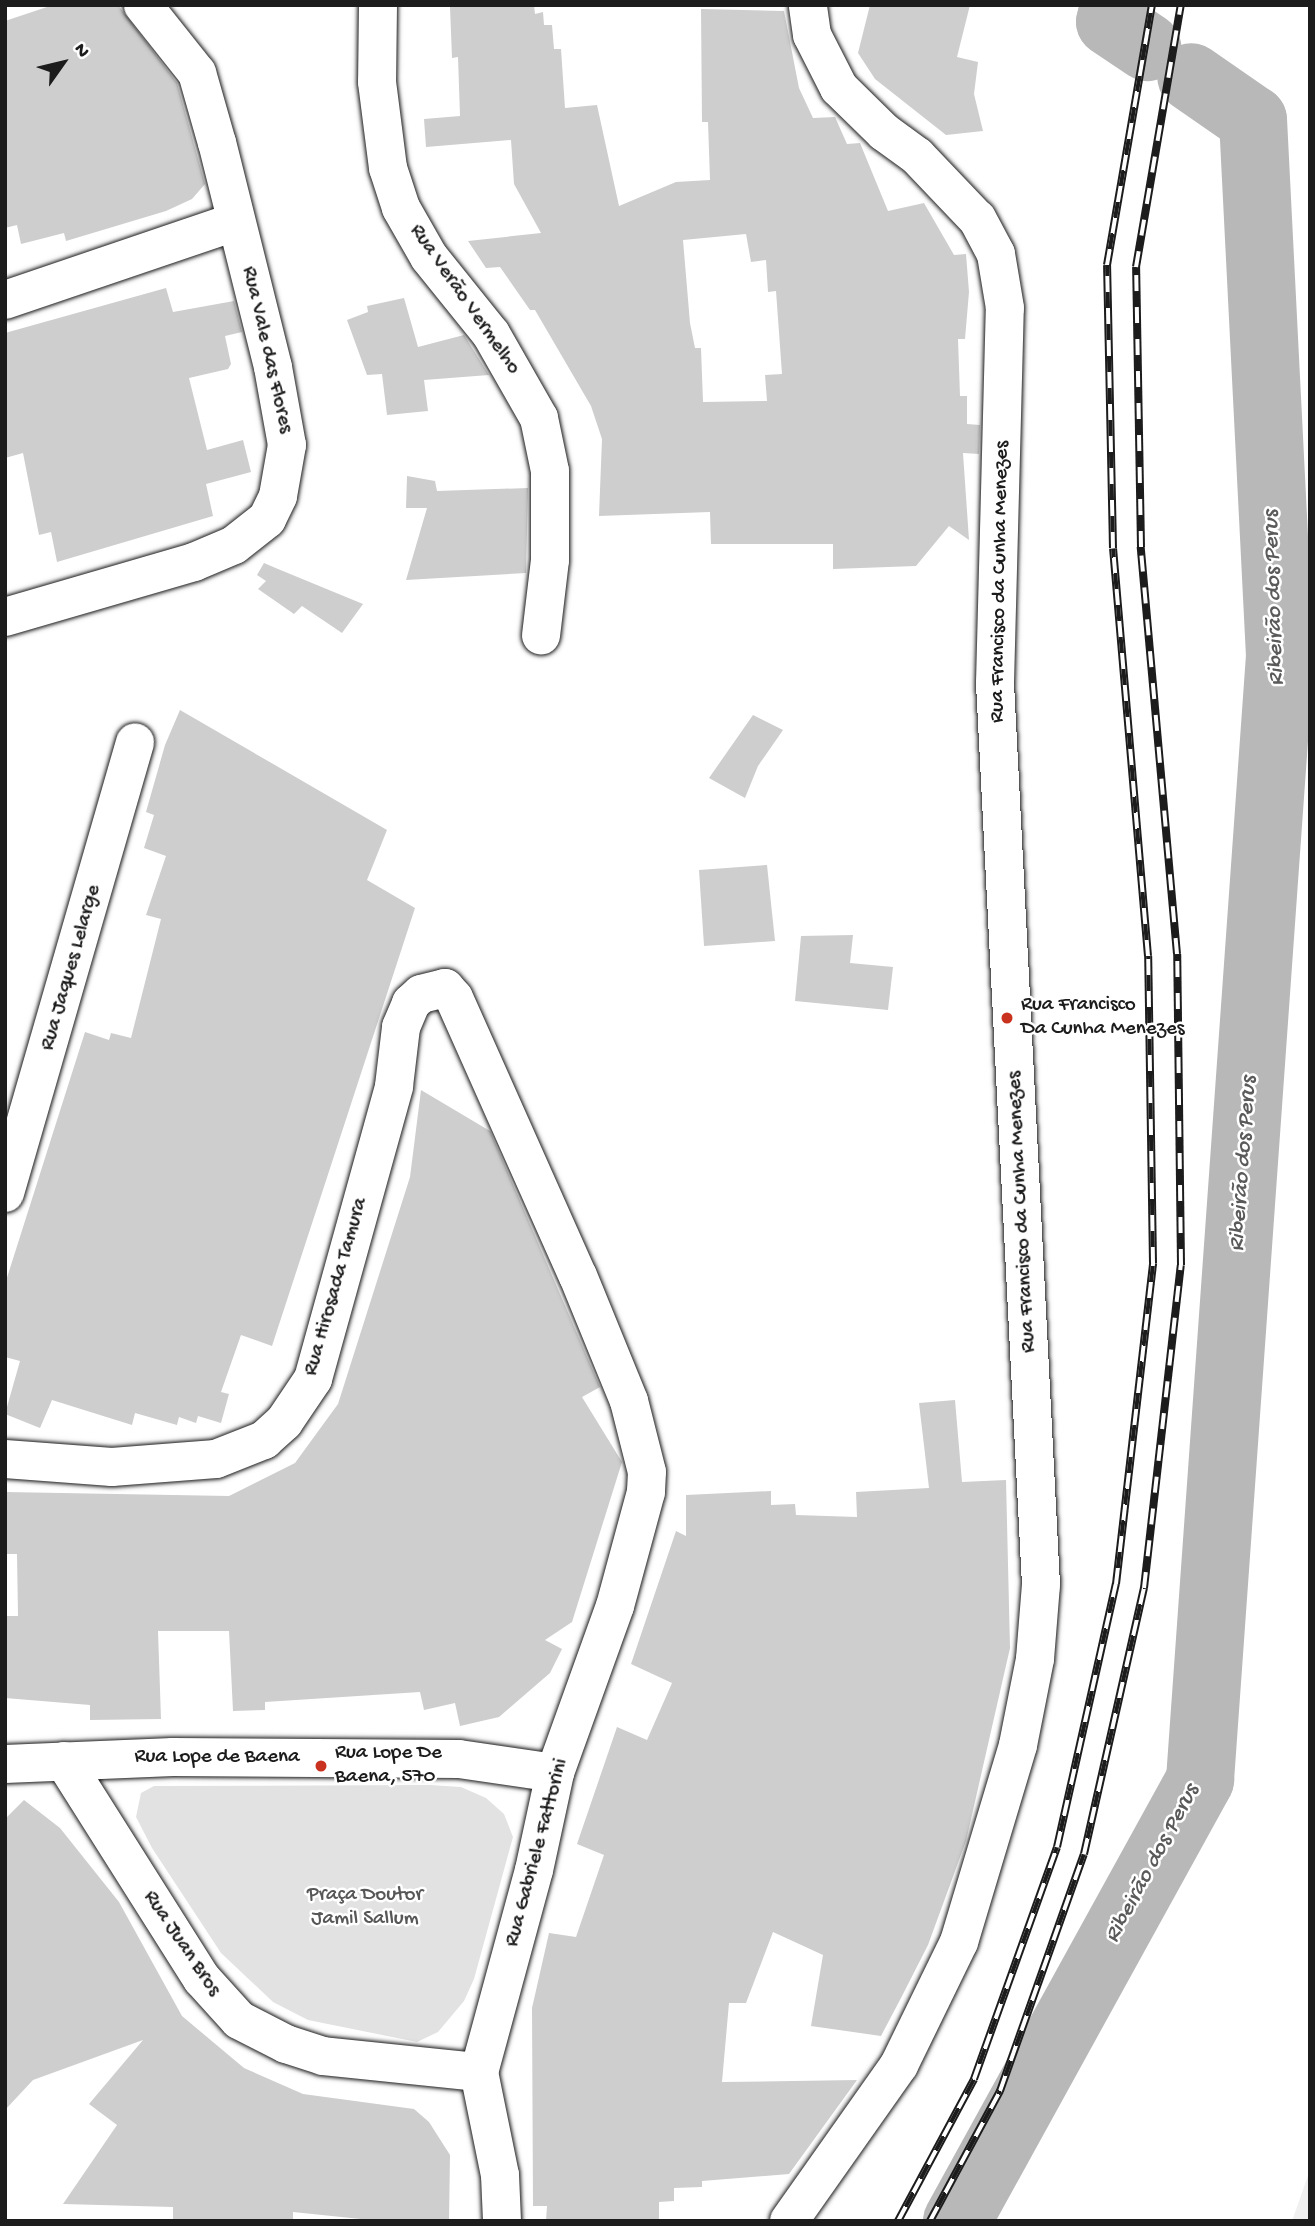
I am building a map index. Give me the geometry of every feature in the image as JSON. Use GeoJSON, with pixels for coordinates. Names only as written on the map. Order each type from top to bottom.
{"type":"FeatureCollection","features":[{"type":"Feature","properties":{"kind":"street","name":"Rua Vale das Flores"},"geometry":{"type":"LineString","coordinates":[[5,617],[194,562],[234,545],[267,519],[278,496],[287,445],[273,367],[197,73],[143,5]]}},
{"type":"Feature","properties":{"kind":"street","name":"Rua Verão Vermelho"},"geometry":{"type":"LineString","coordinates":[[378,5],[377,82],[387,168],[401,208],[429,257],[491,334],[539,418],[550,471],[550,560],[541,635]]}},
{"type":"Feature","properties":{"kind":"street","name":"Rua Francisco da Cunha Menezes"},"geometry":{"type":"LineString","coordinates":[[789,2221],[899,2065],[959,1942],[1018,1745],[1035,1659],[1041,1585],[995,683],[1005,308],[996,254],[977,219],[917,156],[884,132],[839,88],[812,34],[808,5]]}},
{"type":"Feature","properties":{"kind":"street"},"geometry":{"type":"LineString","coordinates":[[5,300],[234,222]]}},
{"type":"Feature","properties":{"kind":"street","name":"Rua Jaques Lelarge"},"geometry":{"type":"LineString","coordinates":[[5,1193],[135,742]]}},
{"type":"Feature","properties":{"kind":"street","name":"Rua Hirosada Tamura"},"geometry":{"type":"LineString","coordinates":[[5,1459],[112,1467],[216,1459],[264,1440],[284,1422],[313,1380],[394,1086],[401,1027],[421,994],[445,988],[454,998],[629,1401],[641,1440],[646,1492]]}},
{"type":"Feature","properties":{"kind":"street","name":"Rua Gabriele Fattorini"},"geometry":{"type":"LineString","coordinates":[[502,2221],[500,2175],[479,2073],[534,1870],[555,1773],[589,1686],[646,1492]]}},
{"type":"Feature","properties":{"kind":"street","name":"Rua Lope de Baena"},"geometry":{"type":"LineString","coordinates":[[5,1764],[64,1761],[459,1759],[555,1773]]}},
{"type":"Feature","properties":{"kind":"street","name":"Rua Juan Bros"},"geometry":{"type":"LineString","coordinates":[[64,1761],[202,1979],[239,2020],[286,2044],[323,2056],[479,2073]]}},
{"type":"Feature","properties":{"kind":"shaded area"},"geometry":{"type":"Polygon","coordinates":[[[1310,2170],[1310,2221],[1292,2221],[1310,2170]]]}},
{"type":"Feature","properties":{"kind":"green space","name":"Praça Doutor Jamil Sallum"},"geometry":{"type":"Polygon","coordinates":[[[430,1785],[461,1787],[486,1798],[504,1814],[513,1837],[474,1979],[464,2001],[438,2032],[417,2042],[308,2020],[273,2002],[221,1953],[152,1848],[136,1817],[141,1793],[154,1786],[430,1785]]]}},
{"type":"Feature","properties":{"kind":"building"},"geometry":{"type":"Polygon","coordinates":[[[53,5],[118,5],[177,83],[205,184],[192,199],[166,211],[66,241],[64,233],[21,244],[17,225],[5,228],[5,21],[53,5]]]}},
{"type":"Feature","properties":{"kind":"building"},"geometry":{"type":"Polygon","coordinates":[[[534,5],[535,14],[543,12],[544,25],[552,25],[554,49],[561,49],[565,108],[597,105],[619,206],[676,182],[710,180],[708,122],[702,122],[701,9],[784,11],[799,88],[813,118],[835,117],[847,144],[860,143],[888,211],[924,203],[954,255],[966,254],[969,292],[965,339],[958,339],[960,396],[967,396],[967,424],[980,425],[979,454],[963,453],[969,540],[949,526],[916,566],[833,569],[833,544],[711,544],[710,512],[599,516],[602,439],[591,406],[535,310],[530,310],[500,267],[486,268],[468,241],[541,233],[514,184],[511,140],[426,147],[424,119],[460,116],[458,57],[452,58],[450,7],[534,5]],[[746,234],[683,240],[690,323],[695,348],[701,348],[703,402],[767,401],[765,375],[782,374],[776,291],[768,292],[766,260],[751,262],[746,234]]]}},
{"type":"Feature","properties":{"kind":"building"},"geometry":{"type":"Polygon","coordinates":[[[870,5],[970,5],[957,57],[978,62],[974,94],[983,131],[946,135],[875,79],[858,53],[870,5]]]}},
{"type":"Feature","properties":{"kind":"building"},"geometry":{"type":"Polygon","coordinates":[[[166,288],[173,312],[234,301],[242,332],[225,336],[231,364],[228,369],[189,378],[207,450],[243,440],[251,472],[206,484],[213,516],[57,562],[51,532],[39,535],[23,453],[5,458],[5,333],[166,288]]]}},
{"type":"Feature","properties":{"kind":"building"},"geometry":{"type":"Polygon","coordinates":[[[404,298],[418,347],[464,335],[489,375],[424,380],[428,411],[387,415],[382,374],[367,375],[347,320],[368,312],[367,306],[404,298]]]}},
{"type":"Feature","properties":{"kind":"building"},"geometry":{"type":"Polygon","coordinates":[[[407,476],[435,481],[437,491],[528,488],[526,573],[406,580],[427,508],[406,508],[407,476]]]}},
{"type":"Feature","properties":{"kind":"building"},"geometry":{"type":"Polygon","coordinates":[[[264,563],[363,604],[342,633],[302,606],[294,614],[258,589],[266,581],[257,575],[264,563]]]}},
{"type":"Feature","properties":{"kind":"building"},"geometry":{"type":"Polygon","coordinates":[[[180,710],[387,830],[367,880],[415,908],[272,1346],[241,1335],[221,1392],[229,1394],[221,1423],[198,1416],[196,1423],[179,1417],[177,1425],[135,1413],[132,1425],[52,1400],[40,1428],[5,1414],[20,1361],[5,1357],[5,1284],[85,1032],[109,1040],[111,1033],[131,1038],[161,919],[146,915],[166,856],[144,848],[154,815],[146,812],[165,745],[180,710]]]}},
{"type":"Feature","properties":{"kind":"building"},"geometry":{"type":"Polygon","coordinates":[[[753,715],[783,730],[758,766],[745,798],[709,778],[753,715]]]}},
{"type":"Feature","properties":{"kind":"building"},"geometry":{"type":"Polygon","coordinates":[[[767,865],[775,941],[704,946],[699,870],[767,865]]]}},
{"type":"Feature","properties":{"kind":"building"},"geometry":{"type":"Polygon","coordinates":[[[853,935],[850,963],[893,967],[888,1010],[795,1001],[801,936],[853,935]]]}},
{"type":"Feature","properties":{"kind":"building"},"geometry":{"type":"Polygon","coordinates":[[[421,1090],[490,1131],[600,1387],[582,1397],[622,1462],[572,1622],[545,1640],[562,1649],[550,1673],[499,1717],[460,1726],[455,1703],[424,1710],[420,1692],[265,1702],[265,1710],[233,1711],[229,1631],[158,1631],[161,1719],[90,1720],[90,1705],[5,1698],[5,1616],[18,1616],[17,1554],[5,1554],[5,1492],[229,1496],[295,1463],[338,1404],[410,1177],[421,1090]]]}},
{"type":"Feature","properties":{"kind":"building"},"geometry":{"type":"Polygon","coordinates":[[[955,1400],[962,1482],[1006,1480],[1010,1648],[966,1841],[928,1945],[881,2036],[811,2026],[823,1955],[773,1932],[746,2003],[729,2003],[722,2082],[857,2080],[789,2174],[702,2181],[702,2187],[674,2188],[674,2201],[659,2202],[659,2221],[546,2221],[547,2206],[533,2206],[532,2008],[549,1933],[576,1937],[604,1855],[577,1844],[617,1727],[647,1740],[672,1683],[631,1664],[676,1531],[686,1536],[686,1495],[771,1491],[771,1505],[795,1504],[796,1515],[857,1517],[856,1492],[929,1488],[919,1403],[955,1400]]]}},
{"type":"Feature","properties":{"kind":"building"},"geometry":{"type":"Polygon","coordinates":[[[24,1800],[60,1828],[119,1902],[182,2016],[244,2068],[303,2094],[414,2109],[429,2122],[450,2155],[449,2221],[380,2221],[293,2212],[293,2221],[173,2221],[173,2207],[63,2204],[117,2125],[89,2104],[143,2040],[33,2080],[5,2110],[5,1819],[24,1800]]]}},
{"type":"Feature","properties":{"kind":"waterway","name":"Ribeirão dos Perus"},"geometry":{"type":"LineString","coordinates":[[1114,5],[1110,22],[1147,47]]}},
{"type":"Feature","properties":{"kind":"waterway","name":"Ribeirão dos Perus"},"geometry":{"type":"LineString","coordinates":[[957,2221],[1200,1780],[1280,656],[1253,120],[1191,77]]}},
{"type":"Feature","properties":{"kind":"railway"},"geometry":{"type":"LineString","coordinates":[[898,2221],[974,2079],[1057,1847],[1116,1584],[1153,1263],[1148,956],[1113,548],[1107,265],[1152,5]]}},
{"type":"Feature","properties":{"kind":"railway"},"geometry":{"type":"LineString","coordinates":[[930,2221],[1000,2091],[1084,1854],[1144,1588],[1181,1265],[1177,954],[1141,547],[1136,267],[1181,5]]}},
{"type":"Feature","properties":{"kind":"place","name":"Rua Francisco Da Cunha Menezes"},"geometry":{"type":"Point","coordinates":[1007,1018]}},
{"type":"Feature","properties":{"kind":"place","name":"Rua Lope De Baena, 570"},"geometry":{"type":"Point","coordinates":[321,1766]}}]}
